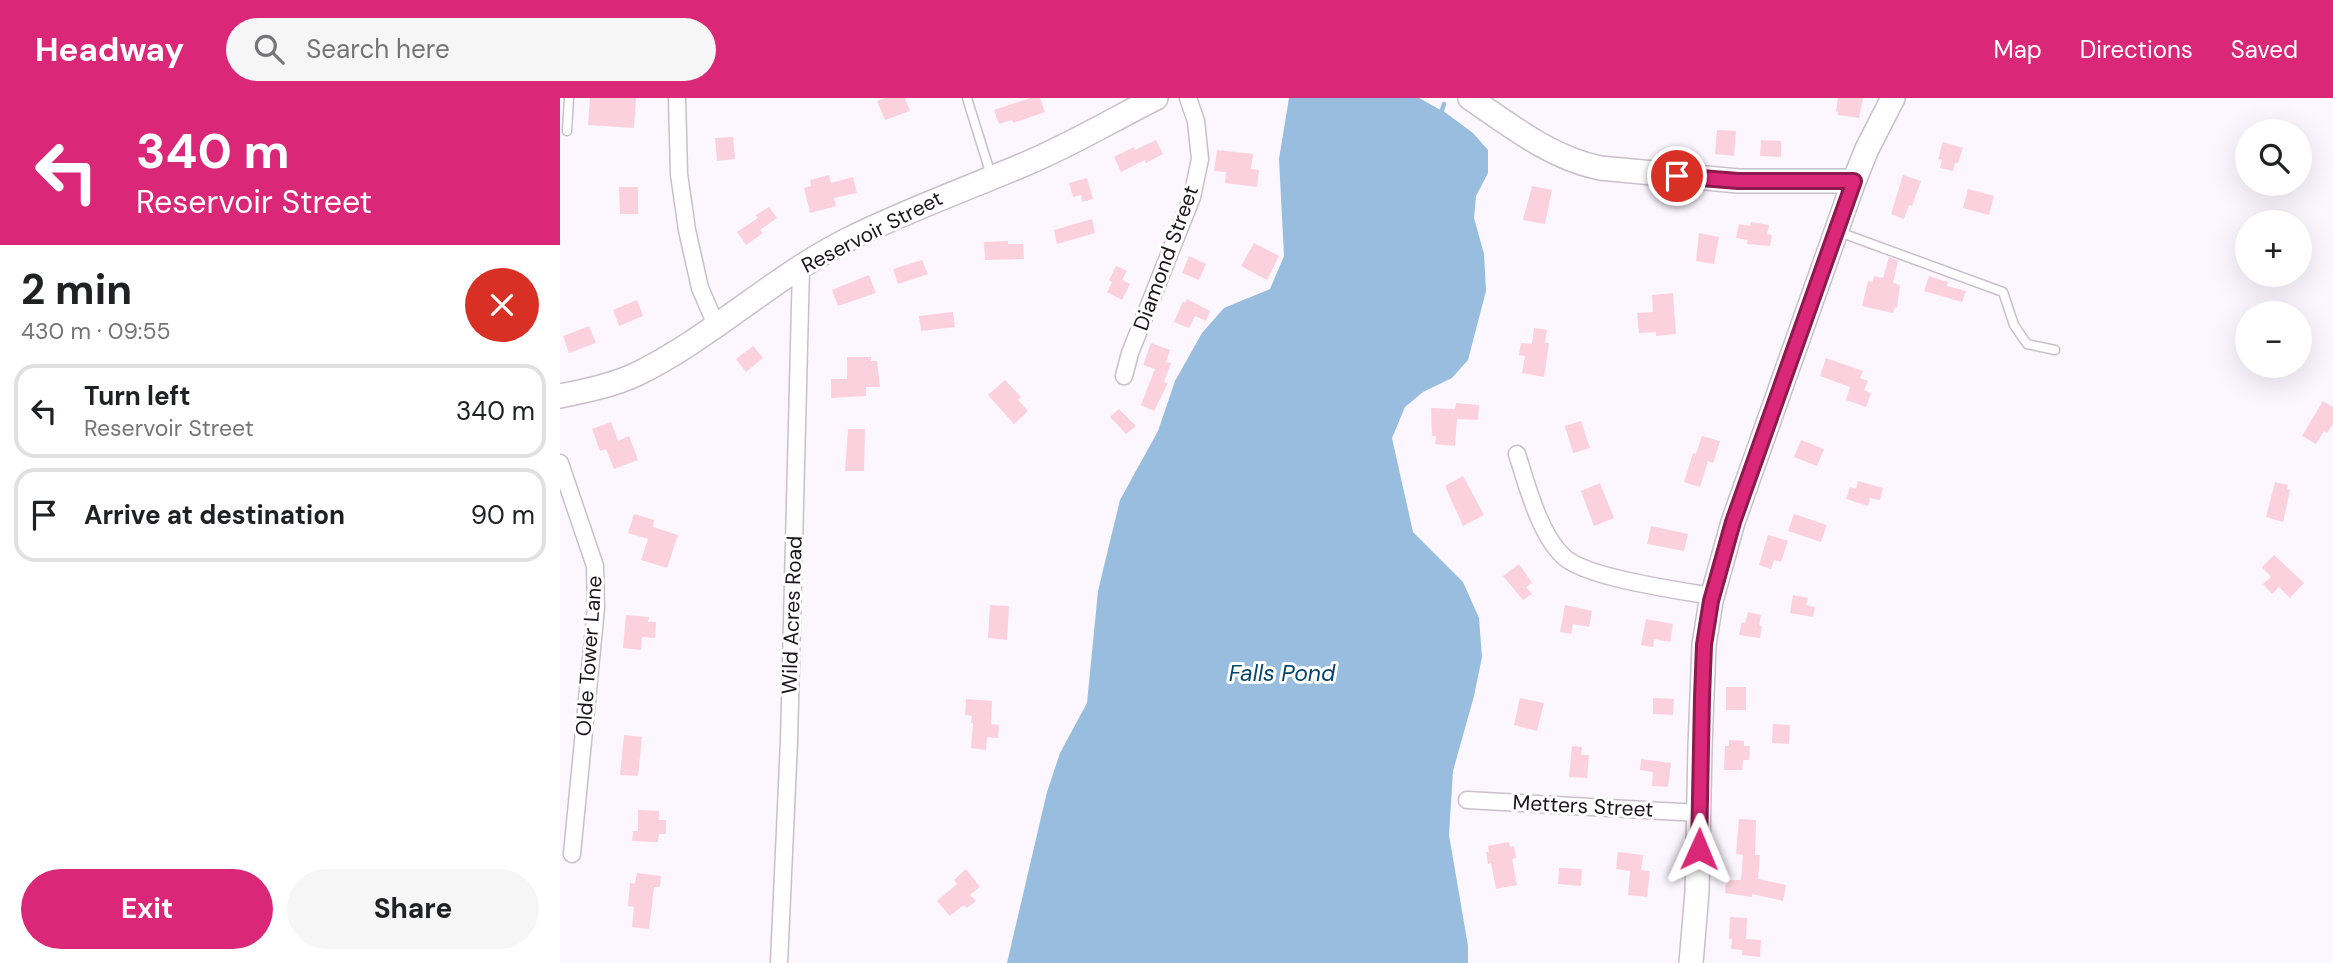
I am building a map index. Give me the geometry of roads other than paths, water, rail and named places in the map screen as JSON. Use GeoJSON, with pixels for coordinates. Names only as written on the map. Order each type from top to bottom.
{"type":"FeatureCollection","features":[{"type":"Feature","properties":{"kind":"street"},"geometry":{"type":"LineString","coordinates":[[677,98],[678,174],[687,230],[700,288],[716,325]]}},
{"type":"Feature","properties":{"kind":"street","name":"Diamond Street"},"geometry":{"type":"LineString","coordinates":[[1124,376],[1130,354],[1192,197],[1200,159],[1196,121],[1188,98]]}},
{"type":"Feature","properties":{"kind":"street"},"geometry":{"type":"LineString","coordinates":[[1470,98],[1554,153],[1591,166],[1738,181],[1854,181]]}},
{"type":"Feature","properties":{"kind":"street"},"geometry":{"type":"LineString","coordinates":[[1691,963],[1698,892],[1704,645],[1712,596],[1733,522],[1854,181],[1893,98]]}},
{"type":"Feature","properties":{"kind":"street","name":"Reservoir Street"},"geometry":{"type":"LineString","coordinates":[[560,396],[634,376],[685,348],[801,267],[846,240],[944,195],[1068,144],[1151,99]]}},
{"type":"Feature","properties":{"kind":"street","name":"Wild Acres Road"},"geometry":{"type":"LineString","coordinates":[[779,963],[789,741],[801,267]]}},
{"type":"Feature","properties":{"kind":"street"},"geometry":{"type":"LineString","coordinates":[[1517,454],[1548,538],[1563,557],[1583,570],[1712,596]]}},
{"type":"Feature","properties":{"kind":"street","name":"Olde Tower Lane"},"geometry":{"type":"LineString","coordinates":[[560,463],[595,566],[596,608],[572,854]]}},
{"type":"Feature","properties":{"kind":"street","name":"Metters Street"},"geometry":{"type":"LineString","coordinates":[[1467,800],[1699,813]]}},
{"type":"Feature","properties":{"kind":"lane"},"geometry":{"type":"LineString","coordinates":[[567,131],[569,98]]}},
{"type":"Feature","properties":{"kind":"lane"},"geometry":{"type":"LineString","coordinates":[[967,98],[991,177]]}},
{"type":"Feature","properties":{"kind":"lane"},"geometry":{"type":"LineString","coordinates":[[1837,231],[2003,292],[2014,325],[2027,344],[2055,350]]}},
{"type":"Feature","properties":{"kind":"water","name":"Falls Pond"},"geometry":{"type":"Polygon","coordinates":[[[1289,98],[1419,98],[1473,133],[1488,150],[1488,173],[1476,196],[1474,218],[1484,254],[1486,291],[1468,360],[1452,378],[1423,392],[1405,407],[1392,438],[1413,532],[1463,582],[1479,618],[1482,657],[1453,771],[1449,835],[1468,946],[1468,963],[1007,963],[1047,792],[1060,753],[1087,703],[1098,591],[1120,500],[1158,431],[1175,381],[1202,333],[1224,308],[1270,289],[1284,256],[1279,159],[1289,98]]]}},
{"type":"Feature","properties":{"kind":"waterway"},"geometry":{"type":"LineString","coordinates":[[1440,116],[1444,104]]}}]}
